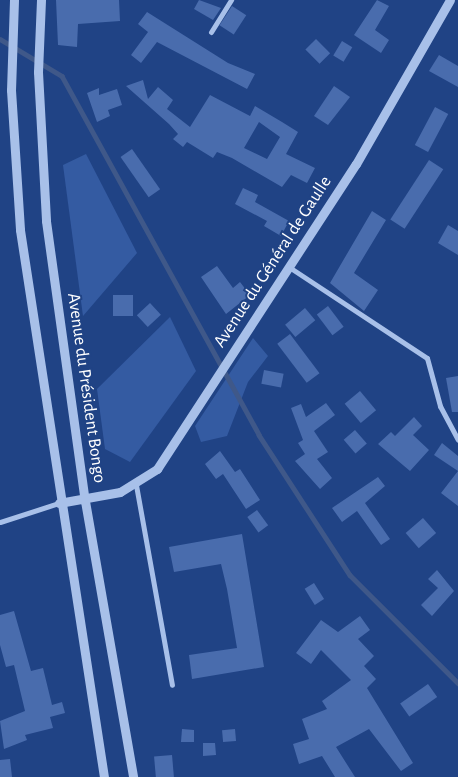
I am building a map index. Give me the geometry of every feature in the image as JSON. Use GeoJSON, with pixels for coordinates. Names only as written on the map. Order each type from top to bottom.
{"type":"FeatureCollection","features":[{"type":"Feature","properties":{"kind":"street"},"geometry":{"type":"LineString","coordinates":[[14,0],[10,71],[20,230],[59,503],[104,777]]}},
{"type":"Feature","properties":{"kind":"street","name":"Avenue du Président Bongo"},"geometry":{"type":"LineString","coordinates":[[41,0],[38,72],[46,221],[85,502],[133,777]]}},
{"type":"Feature","properties":{"kind":"street"},"geometry":{"type":"LineString","coordinates":[[211,32],[231,0]]}},
{"type":"Feature","properties":{"kind":"street","name":"Avenue du Général de Gaulle"},"geometry":{"type":"LineString","coordinates":[[59,503],[85,502],[136,485],[173,448],[211,386],[356,164],[450,0]]}},
{"type":"Feature","properties":{"kind":"street"},"geometry":{"type":"LineString","coordinates":[[289,267],[427,358],[440,406],[458,440]]}},
{"type":"Feature","properties":{"kind":"street"},"geometry":{"type":"LineString","coordinates":[[136,485],[172,685]]}},
{"type":"Feature","properties":{"kind":"street"},"geometry":{"type":"LineString","coordinates":[[0,522],[59,503]]}},
{"type":"Feature","properties":{"kind":"shaded area"},"geometry":{"type":"Polygon","coordinates":[[[86,154],[137,253],[83,316],[63,165],[86,154]]]}},
{"type":"Feature","properties":{"kind":"shaded area"},"geometry":{"type":"Polygon","coordinates":[[[170,317],[196,371],[130,462],[105,449],[97,389],[170,317]]]}},
{"type":"Feature","properties":{"kind":"shaded area"},"geometry":{"type":"Polygon","coordinates":[[[253,338],[268,356],[248,382],[227,436],[201,442],[195,426],[253,338]]]}},
{"type":"Feature","properties":{"kind":"building"},"geometry":{"type":"Polygon","coordinates":[[[56,0],[119,0],[120,21],[78,24],[77,47],[58,45],[56,0]]]}},
{"type":"Feature","properties":{"kind":"building"},"geometry":{"type":"Polygon","coordinates":[[[199,0],[221,8],[213,20],[194,9],[199,0]]]}},
{"type":"Feature","properties":{"kind":"building"},"geometry":{"type":"Polygon","coordinates":[[[377,0],[389,6],[375,30],[389,40],[381,53],[354,35],[377,0]]]}},
{"type":"Feature","properties":{"kind":"building"},"geometry":{"type":"Polygon","coordinates":[[[232,6],[246,15],[234,35],[219,25],[232,6]]]}},
{"type":"Feature","properties":{"kind":"building"},"geometry":{"type":"Polygon","coordinates":[[[147,12],[228,63],[255,74],[247,89],[157,42],[141,63],[131,55],[148,32],[138,24],[147,12]]]}},
{"type":"Feature","properties":{"kind":"building"},"geometry":{"type":"Polygon","coordinates":[[[316,39],[330,53],[320,64],[305,50],[316,39]]]}},
{"type":"Feature","properties":{"kind":"building"},"geometry":{"type":"Polygon","coordinates":[[[342,41],[352,47],[344,62],[333,56],[342,41]]]}},
{"type":"Feature","properties":{"kind":"building"},"geometry":{"type":"Polygon","coordinates":[[[439,55],[458,66],[458,87],[429,71],[439,55]]]}},
{"type":"Feature","properties":{"kind":"building"},"geometry":{"type":"Polygon","coordinates":[[[143,80],[148,99],[158,87],[173,100],[167,109],[190,127],[210,95],[250,116],[255,106],[298,132],[286,154],[315,168],[307,183],[291,175],[282,187],[232,158],[217,152],[213,158],[187,142],[183,147],[173,139],[178,134],[169,124],[126,86],[143,80]],[[259,122],[244,148],[267,159],[280,137],[259,122]]]}},
{"type":"Feature","properties":{"kind":"building"},"geometry":{"type":"Polygon","coordinates":[[[334,86],[350,97],[328,125],[314,116],[334,86]]]}},
{"type":"Feature","properties":{"kind":"building"},"geometry":{"type":"Polygon","coordinates":[[[99,88],[99,95],[117,89],[122,105],[108,110],[110,116],[97,122],[87,93],[99,88]]]}},
{"type":"Feature","properties":{"kind":"building"},"geometry":{"type":"Polygon","coordinates":[[[435,107],[448,114],[428,152],[415,145],[435,107]]]}},
{"type":"Feature","properties":{"kind":"building"},"geometry":{"type":"Polygon","coordinates":[[[132,149],[160,189],[149,197],[121,157],[132,149]]]}},
{"type":"Feature","properties":{"kind":"building"},"geometry":{"type":"Polygon","coordinates":[[[429,160],[443,169],[405,229],[390,220],[429,160]]]}},
{"type":"Feature","properties":{"kind":"building"},"geometry":{"type":"Polygon","coordinates":[[[243,188],[258,195],[255,202],[289,221],[281,236],[264,226],[267,221],[235,204],[243,188]]]}},
{"type":"Feature","properties":{"kind":"building"},"geometry":{"type":"Polygon","coordinates":[[[372,211],[386,220],[354,273],[378,290],[364,311],[330,283],[372,211]]]}},
{"type":"Feature","properties":{"kind":"building"},"geometry":{"type":"Polygon","coordinates":[[[448,225],[458,231],[458,255],[438,243],[448,225]]]}},
{"type":"Feature","properties":{"kind":"building"},"geometry":{"type":"Polygon","coordinates":[[[217,266],[233,288],[240,282],[250,295],[226,314],[201,277],[217,266]]]}},
{"type":"Feature","properties":{"kind":"building"},"geometry":{"type":"Polygon","coordinates":[[[113,295],[133,295],[133,316],[113,316],[113,295]]]}},
{"type":"Feature","properties":{"kind":"building"},"geometry":{"type":"Polygon","coordinates":[[[150,303],[161,315],[148,327],[137,315],[150,303]]]}},
{"type":"Feature","properties":{"kind":"building"},"geometry":{"type":"Polygon","coordinates":[[[328,306],[344,327],[332,335],[317,314],[328,306]]]}},
{"type":"Feature","properties":{"kind":"building"},"geometry":{"type":"Polygon","coordinates":[[[305,308],[315,320],[295,337],[285,325],[305,308]]]}},
{"type":"Feature","properties":{"kind":"building"},"geometry":{"type":"Polygon","coordinates":[[[290,334],[319,373],[307,383],[277,344],[290,334]]]}},
{"type":"Feature","properties":{"kind":"building"},"geometry":{"type":"Polygon","coordinates":[[[264,370],[284,374],[281,388],[261,384],[264,370]]]}},
{"type":"Feature","properties":{"kind":"building"},"geometry":{"type":"Polygon","coordinates":[[[458,376],[458,412],[452,412],[446,378],[458,376]]]}},
{"type":"Feature","properties":{"kind":"building"},"geometry":{"type":"Polygon","coordinates":[[[360,391],[376,410],[361,423],[345,404],[360,391]]]}},
{"type":"Feature","properties":{"kind":"building"},"geometry":{"type":"Polygon","coordinates":[[[326,403],[335,415],[314,431],[328,452],[317,459],[332,478],[320,489],[295,461],[305,454],[298,443],[303,440],[291,408],[301,404],[306,417],[326,403]]]}},
{"type":"Feature","properties":{"kind":"building"},"geometry":{"type":"Polygon","coordinates":[[[414,417],[422,426],[413,435],[429,450],[410,471],[378,444],[391,432],[395,436],[414,417]]]}},
{"type":"Feature","properties":{"kind":"building"},"geometry":{"type":"Polygon","coordinates":[[[355,430],[367,444],[355,453],[344,440],[355,430]]]}},
{"type":"Feature","properties":{"kind":"building"},"geometry":{"type":"Polygon","coordinates":[[[442,443],[458,456],[458,471],[434,455],[442,443]]]}},
{"type":"Feature","properties":{"kind":"building"},"geometry":{"type":"Polygon","coordinates":[[[220,451],[235,472],[240,469],[260,500],[246,509],[223,474],[216,479],[205,464],[220,451]]]}},
{"type":"Feature","properties":{"kind":"building"},"geometry":{"type":"Polygon","coordinates":[[[458,471],[458,506],[441,493],[458,471]]]}},
{"type":"Feature","properties":{"kind":"building"},"geometry":{"type":"Polygon","coordinates":[[[378,477],[385,486],[365,503],[390,539],[381,545],[357,511],[342,522],[332,508],[378,477]]]}},
{"type":"Feature","properties":{"kind":"building"},"geometry":{"type":"Polygon","coordinates":[[[257,510],[268,525],[258,532],[247,517],[257,510]]]}},
{"type":"Feature","properties":{"kind":"building"},"geometry":{"type":"Polygon","coordinates":[[[423,518],[436,533],[419,548],[406,533],[423,518]]]}},
{"type":"Feature","properties":{"kind":"building"},"geometry":{"type":"Polygon","coordinates":[[[242,534],[264,667],[192,679],[189,655],[237,648],[227,589],[221,564],[174,572],[169,547],[242,534]]]}},
{"type":"Feature","properties":{"kind":"building"},"geometry":{"type":"Polygon","coordinates":[[[437,570],[454,591],[432,616],[421,605],[438,588],[428,579],[437,570]]]}},
{"type":"Feature","properties":{"kind":"building"},"geometry":{"type":"Polygon","coordinates":[[[314,583],[324,599],[315,605],[305,589],[314,583]]]}},
{"type":"Feature","properties":{"kind":"building"},"geometry":{"type":"Polygon","coordinates":[[[14,611],[31,671],[43,668],[52,705],[62,702],[65,713],[50,717],[53,728],[25,735],[27,740],[4,749],[0,721],[25,711],[14,665],[6,667],[0,645],[0,615],[14,611]]]}},
{"type":"Feature","properties":{"kind":"building"},"geometry":{"type":"Polygon","coordinates":[[[360,616],[370,630],[358,639],[374,656],[364,666],[376,679],[367,688],[413,763],[401,771],[369,729],[336,747],[355,777],[335,777],[322,756],[299,764],[293,744],[309,739],[302,719],[327,709],[322,701],[351,680],[321,650],[311,664],[296,653],[321,620],[338,632],[360,616]]]}},
{"type":"Feature","properties":{"kind":"building"},"geometry":{"type":"Polygon","coordinates":[[[428,684],[437,697],[409,717],[400,704],[428,684]]]}},
{"type":"Feature","properties":{"kind":"building"},"geometry":{"type":"Polygon","coordinates":[[[182,729],[194,730],[194,742],[181,742],[182,729]]]}},
{"type":"Feature","properties":{"kind":"building"},"geometry":{"type":"Polygon","coordinates":[[[235,729],[236,741],[223,742],[222,730],[235,729]]]}},
{"type":"Feature","properties":{"kind":"building"},"geometry":{"type":"Polygon","coordinates":[[[203,743],[215,743],[216,755],[203,756],[203,743]]]}},
{"type":"Feature","properties":{"kind":"building"},"geometry":{"type":"Polygon","coordinates":[[[172,755],[174,777],[156,777],[154,757],[172,755]]]}},
{"type":"Feature","properties":{"kind":"building"},"geometry":{"type":"Polygon","coordinates":[[[10,759],[12,777],[0,777],[0,760],[10,759]]]}},
{"type":"Feature","properties":{"kind":"waterway"},"geometry":{"type":"LineString","coordinates":[[0,39],[62,76],[259,435],[350,575],[458,683]]}}]}
